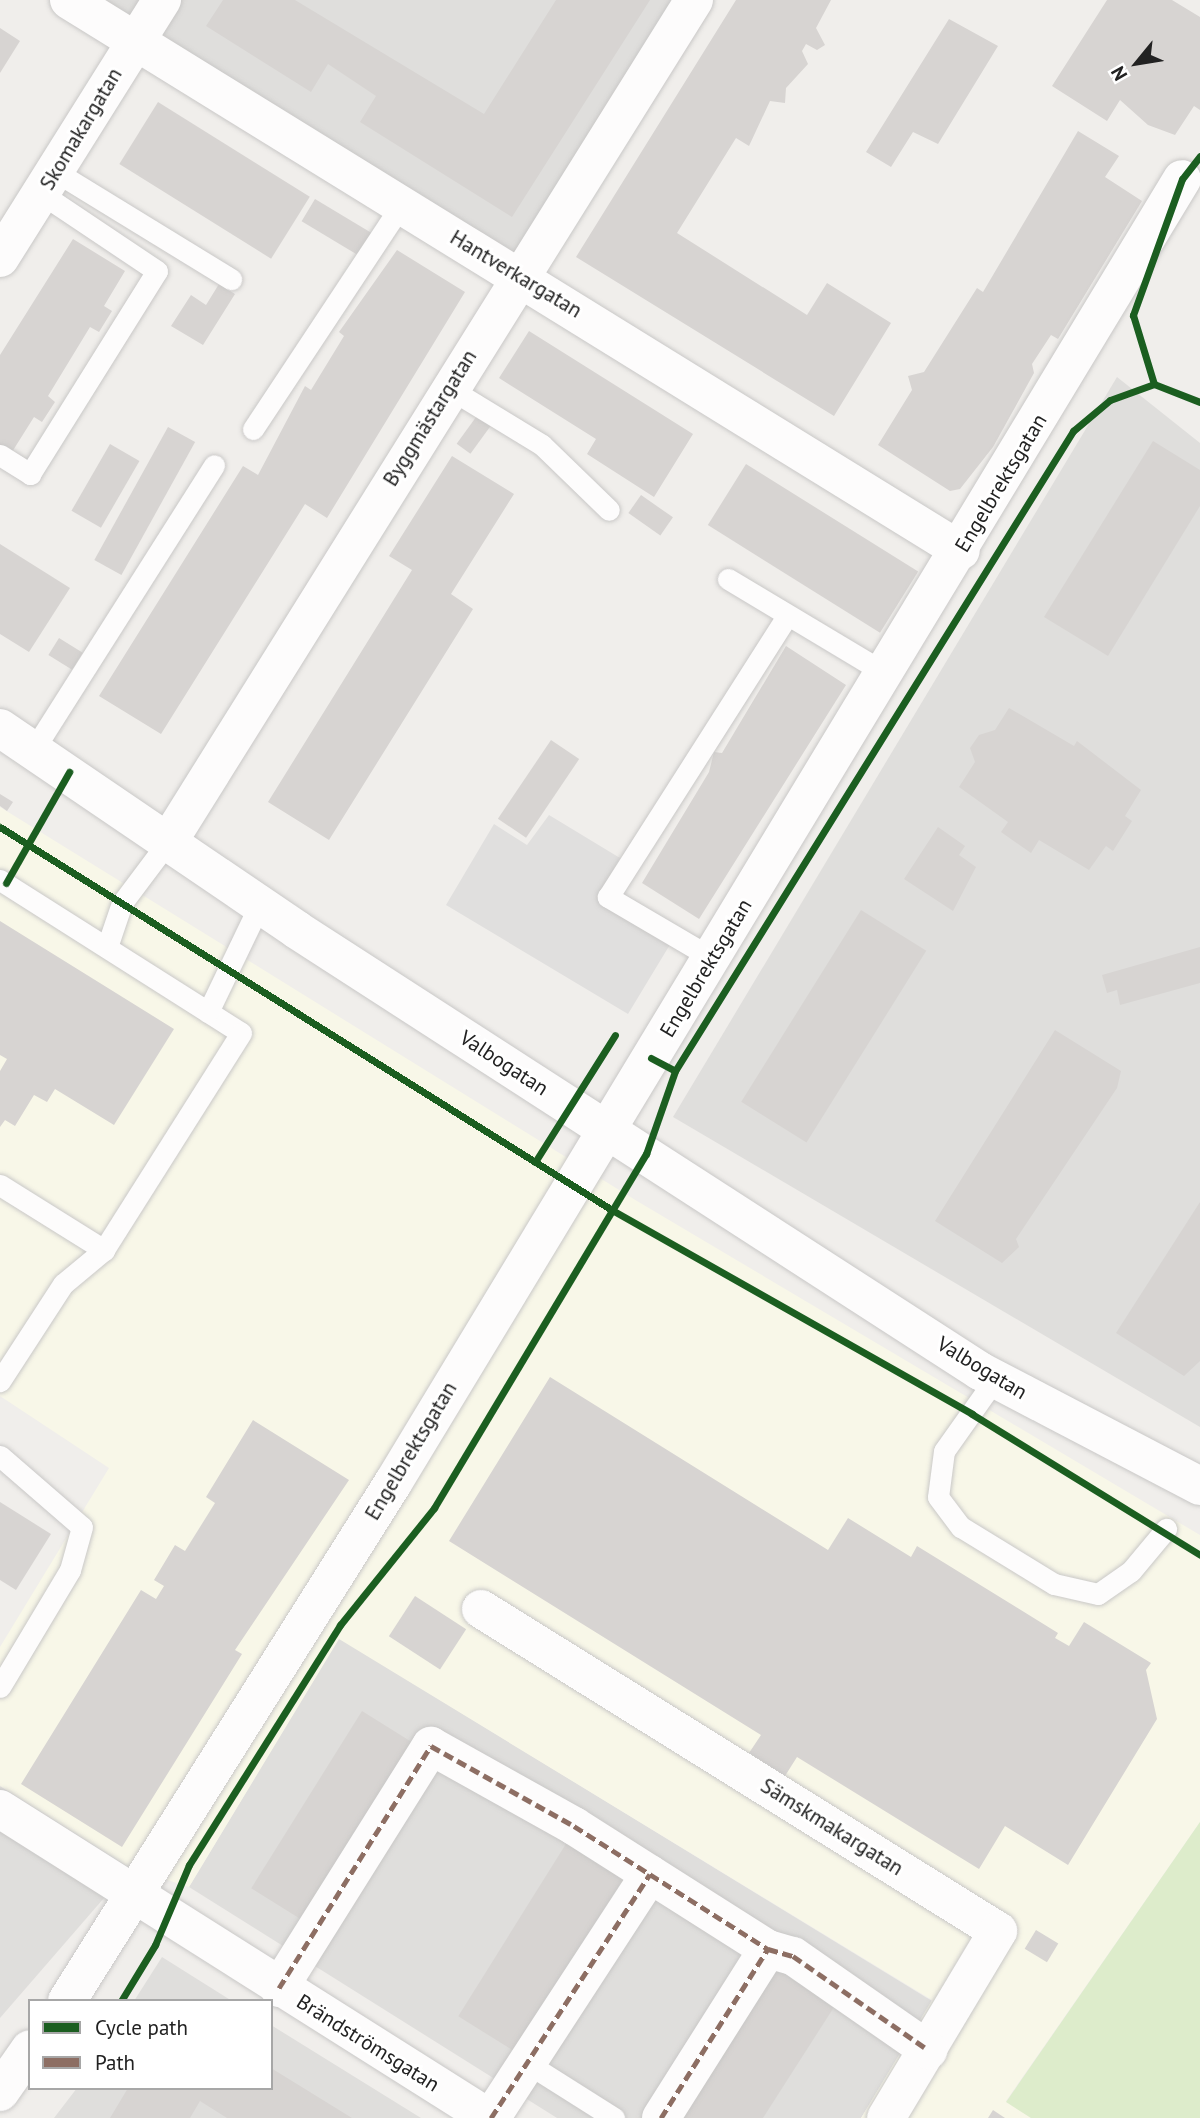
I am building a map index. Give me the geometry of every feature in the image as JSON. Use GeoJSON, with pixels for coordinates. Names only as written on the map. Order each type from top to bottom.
{"type":"FeatureCollection","features":[{"type":"Feature","properties":{"kind":"street","name":"Hantverkargatan"},"geometry":{"type":"LineString","coordinates":[[69,0],[521,276],[961,551]]}},
{"type":"Feature","properties":{"kind":"street","name":"Skomakargatan"},"geometry":{"type":"LineString","coordinates":[[4,243],[48,182],[162,0]]}},
{"type":"Feature","properties":{"kind":"street","name":"Byggmästargatan"},"geometry":{"type":"LineString","coordinates":[[170,839],[447,387],[521,276],[694,0]]}},
{"type":"Feature","properties":{"kind":"street","name":"Engelbrektsgatan"},"geometry":{"type":"LineString","coordinates":[[68,1999],[134,1898],[712,958],[961,551],[1182,179]]}},
{"type":"Feature","properties":{"kind":"street","name":"Valbogatan"},"geometry":{"type":"LineString","coordinates":[[0,728],[170,839],[260,904],[995,1379],[1200,1486]]}},
{"type":"Feature","properties":{"kind":"street","name":"Sämskmakargatan"},"geometry":{"type":"LineString","coordinates":[[481,1609],[998,1931],[886,2118]]}},
{"type":"Feature","properties":{"kind":"street"},"geometry":{"type":"LineString","coordinates":[[279,1988],[430,1745],[650,1874],[768,1949],[793,1956],[928,2050]]}},
{"type":"Feature","properties":{"kind":"street","name":"Brändströmsgatan"},"geometry":{"type":"LineString","coordinates":[[0,1809],[134,1898],[490,2118]]}},
{"type":"Feature","properties":{"kind":"street"},"geometry":{"type":"LineString","coordinates":[[490,2118],[650,1874]]}},
{"type":"Feature","properties":{"kind":"street"},"geometry":{"type":"LineString","coordinates":[[661,2118],[768,1949]]}},
{"type":"Feature","properties":{"kind":"lane"},"geometry":{"type":"LineString","coordinates":[[48,182],[231,279]]}},
{"type":"Feature","properties":{"kind":"lane"},"geometry":{"type":"LineString","coordinates":[[0,455],[30,474],[157,271],[48,182]]}},
{"type":"Feature","properties":{"kind":"lane"},"geometry":{"type":"LineString","coordinates":[[253,429],[401,205]]}},
{"type":"Feature","properties":{"kind":"lane"},"geometry":{"type":"LineString","coordinates":[[447,387],[542,445],[609,510]]}},
{"type":"Feature","properties":{"kind":"lane"},"geometry":{"type":"LineString","coordinates":[[34,748],[214,465]]}},
{"type":"Feature","properties":{"kind":"lane"},"geometry":{"type":"LineString","coordinates":[[727,579],[885,673]]}},
{"type":"Feature","properties":{"kind":"lane"},"geometry":{"type":"LineString","coordinates":[[712,958],[608,897],[787,616]]}},
{"type":"Feature","properties":{"kind":"lane"},"geometry":{"type":"LineString","coordinates":[[107,947],[122,903],[170,839]]}},
{"type":"Feature","properties":{"kind":"lane"},"geometry":{"type":"LineString","coordinates":[[0,880],[241,1032],[104,1250],[64,1284],[0,1381]]}},
{"type":"Feature","properties":{"kind":"lane"},"geometry":{"type":"LineString","coordinates":[[208,1012],[260,904]]}},
{"type":"Feature","properties":{"kind":"lane"},"geometry":{"type":"LineString","coordinates":[[0,1185],[104,1250]]}},
{"type":"Feature","properties":{"kind":"lane"},"geometry":{"type":"LineString","coordinates":[[995,1379],[944,1451],[938,1497],[961,1527],[1054,1584],[1098,1594],[1131,1571],[1166,1529]]}},
{"type":"Feature","properties":{"kind":"lane"},"geometry":{"type":"LineString","coordinates":[[0,1456],[82,1527],[70,1570],[0,1687]]}},
{"type":"Feature","properties":{"kind":"lane"},"geometry":{"type":"LineString","coordinates":[[527,2063],[614,2118]]}},
{"type":"Feature","properties":{"kind":"shaded area"},"geometry":{"type":"Polygon","coordinates":[[[69,0],[694,0],[521,276],[69,0]]]}},
{"type":"Feature","properties":{"kind":"shaded area"},"geometry":{"type":"Polygon","coordinates":[[[1117,377],[1200,443],[1200,1427],[673,1117],[1117,377]]]}},
{"type":"Feature","properties":{"kind":"shaded area"},"geometry":{"type":"Polygon","coordinates":[[[0,807],[637,1201],[1200,1535],[1200,1822],[1006,2101],[1031,2118],[861,2118],[932,2000],[339,1639],[189,1887],[130,1868],[0,1786],[0,1647],[109,1468],[0,1396],[0,807]]]}},
{"type":"Feature","properties":{"kind":"shaded area"},"geometry":{"type":"Polygon","coordinates":[[[549,815],[620,858],[606,883],[680,928],[628,1014],[446,905],[494,824],[527,845],[549,815]]]}},
{"type":"Feature","properties":{"kind":"shaded area"},"geometry":{"type":"Polygon","coordinates":[[[339,1638],[932,2001],[861,2118],[557,2118],[189,1887],[339,1638]]]}},
{"type":"Feature","properties":{"kind":"shaded area"},"geometry":{"type":"Polygon","coordinates":[[[0,1786],[130,1868],[0,2018],[0,1786]]]}},
{"type":"Feature","properties":{"kind":"shaded area"},"geometry":{"type":"Polygon","coordinates":[[[162,1957],[229,1999],[135,1999],[162,1957]]]}},
{"type":"Feature","properties":{"kind":"shaded area"},"geometry":{"type":"Polygon","coordinates":[[[273,2026],[421,2118],[54,2118],[75,2090],[273,2090],[273,2026]]]}},
{"type":"Feature","properties":{"kind":"green space"},"geometry":{"type":"Polygon","coordinates":[[[1200,1822],[1200,2118],[1031,2118],[1006,2102],[1200,1822]]]}},
{"type":"Feature","properties":{"kind":"building"},"geometry":{"type":"Polygon","coordinates":[[[223,0],[295,0],[484,114],[556,0],[650,0],[512,217],[360,122],[376,96],[328,64],[311,92],[206,26],[223,0]]]}},
{"type":"Feature","properties":{"kind":"building"},"geometry":{"type":"Polygon","coordinates":[[[736,0],[831,0],[816,28],[825,45],[817,50],[806,44],[802,51],[808,64],[786,88],[785,103],[770,101],[749,146],[736,138],[677,233],[807,315],[827,283],[891,323],[834,416],[576,257],[736,0]]]}},
{"type":"Feature","properties":{"kind":"building"},"geometry":{"type":"Polygon","coordinates":[[[1107,0],[1172,0],[1200,17],[1200,110],[1194,106],[1175,135],[1148,125],[1120,100],[1107,121],[1052,86],[1107,0]]]}},
{"type":"Feature","properties":{"kind":"building"},"geometry":{"type":"Polygon","coordinates":[[[949,19],[998,46],[938,144],[913,132],[891,167],[866,152],[949,19]]]}},
{"type":"Feature","properties":{"kind":"building"},"geometry":{"type":"Polygon","coordinates":[[[0,28],[20,41],[0,73],[0,28]]]}},
{"type":"Feature","properties":{"kind":"building"},"geometry":{"type":"Polygon","coordinates":[[[158,102],[310,197],[271,259],[119,164],[158,102]]]}},
{"type":"Feature","properties":{"kind":"building"},"geometry":{"type":"Polygon","coordinates":[[[1078,131],[1119,156],[1105,177],[1142,201],[1058,339],[1051,335],[1032,364],[1034,373],[993,447],[960,489],[950,491],[878,445],[912,390],[908,376],[924,372],[977,288],[983,292],[1078,131]]]}},
{"type":"Feature","properties":{"kind":"building"},"geometry":{"type":"Polygon","coordinates":[[[315,199],[372,233],[358,255],[302,221],[315,199]]]}},
{"type":"Feature","properties":{"kind":"building"},"geometry":{"type":"Polygon","coordinates":[[[73,239],[125,271],[104,306],[112,311],[99,332],[90,327],[48,396],[55,402],[42,422],[34,417],[12,452],[0,445],[0,355],[73,239]]]}},
{"type":"Feature","properties":{"kind":"building"},"geometry":{"type":"Polygon","coordinates":[[[397,250],[465,292],[327,518],[305,504],[161,734],[99,696],[243,466],[258,475],[305,386],[311,390],[344,336],[339,332],[397,250]]]}},
{"type":"Feature","properties":{"kind":"building"},"geometry":{"type":"Polygon","coordinates":[[[219,284],[235,294],[203,345],[171,326],[191,295],[206,305],[219,284]]]}},
{"type":"Feature","properties":{"kind":"building"},"geometry":{"type":"Polygon","coordinates":[[[529,331],[693,434],[654,497],[587,454],[596,439],[499,378],[529,331]]]}},
{"type":"Feature","properties":{"kind":"building"},"geometry":{"type":"Polygon","coordinates":[[[479,413],[493,423],[470,454],[457,444],[479,413]]]}},
{"type":"Feature","properties":{"kind":"building"},"geometry":{"type":"Polygon","coordinates":[[[168,427],[195,442],[121,575],[94,560],[168,427]]]}},
{"type":"Feature","properties":{"kind":"building"},"geometry":{"type":"Polygon","coordinates":[[[1153,441],[1200,470],[1200,506],[1108,656],[1044,617],[1153,441]]]}},
{"type":"Feature","properties":{"kind":"building"},"geometry":{"type":"Polygon","coordinates":[[[110,444],[139,461],[101,528],[72,511],[110,444]]]}},
{"type":"Feature","properties":{"kind":"building"},"geometry":{"type":"Polygon","coordinates":[[[452,456],[514,494],[451,594],[473,609],[329,840],[268,802],[412,570],[389,556],[452,456]]]}},
{"type":"Feature","properties":{"kind":"building"},"geometry":{"type":"Polygon","coordinates":[[[746,464],[918,572],[880,633],[708,525],[746,464]]]}},
{"type":"Feature","properties":{"kind":"building"},"geometry":{"type":"Polygon","coordinates":[[[641,495],[673,517],[660,535],[628,513],[641,495]]]}},
{"type":"Feature","properties":{"kind":"building"},"geometry":{"type":"Polygon","coordinates":[[[0,544],[70,588],[29,652],[0,634],[0,544]]]}},
{"type":"Feature","properties":{"kind":"building"},"geometry":{"type":"Polygon","coordinates":[[[59,638],[83,653],[72,670],[48,655],[59,638]]]}},
{"type":"Feature","properties":{"kind":"building"},"geometry":{"type":"Polygon","coordinates":[[[786,646],[846,685],[699,919],[642,883],[709,772],[714,752],[722,753],[786,646]]]}},
{"type":"Feature","properties":{"kind":"building"},"geometry":{"type":"Polygon","coordinates":[[[1009,708],[1074,746],[1077,741],[1141,790],[1125,816],[1132,821],[1113,851],[1106,846],[1089,870],[1039,840],[1031,853],[1001,832],[1008,822],[959,787],[975,762],[970,748],[979,735],[995,730],[1009,708]]]}},
{"type":"Feature","properties":{"kind":"building"},"geometry":{"type":"Polygon","coordinates":[[[551,740],[579,759],[526,838],[498,819],[551,740]]]}},
{"type":"Feature","properties":{"kind":"building"},"geometry":{"type":"Polygon","coordinates":[[[0,794],[13,802],[7,811],[0,806],[0,794]]]}},
{"type":"Feature","properties":{"kind":"building"},"geometry":{"type":"Polygon","coordinates":[[[938,827],[965,846],[959,855],[976,867],[953,911],[904,879],[938,827]]]}},
{"type":"Feature","properties":{"kind":"building"},"geometry":{"type":"Polygon","coordinates":[[[861,910],[926,951],[807,1142],[741,1102],[861,910]]]}},
{"type":"Feature","properties":{"kind":"building"},"geometry":{"type":"Polygon","coordinates":[[[0,921],[174,1029],[114,1125],[55,1089],[47,1102],[34,1095],[15,1126],[5,1120],[0,1127],[0,1071],[7,1059],[0,1055],[0,921]]]}},
{"type":"Feature","properties":{"kind":"building"},"geometry":{"type":"Polygon","coordinates":[[[1200,947],[1200,983],[1120,1005],[1117,990],[1107,993],[1102,975],[1200,947]]]}},
{"type":"Feature","properties":{"kind":"building"},"geometry":{"type":"Polygon","coordinates":[[[1055,1030],[1121,1071],[1117,1088],[1016,1239],[1019,1247],[1002,1263],[935,1221],[1055,1030]]]}},
{"type":"Feature","properties":{"kind":"building"},"geometry":{"type":"Polygon","coordinates":[[[1200,1202],[1200,1361],[1184,1376],[1116,1333],[1200,1202]]]}},
{"type":"Feature","properties":{"kind":"building"},"geometry":{"type":"Polygon","coordinates":[[[550,1377],[828,1550],[848,1518],[911,1557],[917,1546],[1058,1633],[1055,1638],[1069,1646],[1084,1622],[1151,1663],[1146,1670],[1157,1719],[1068,1865],[1005,1826],[979,1869],[797,1757],[785,1776],[749,1753],[761,1735],[449,1541],[550,1377]]]}},
{"type":"Feature","properties":{"kind":"building"},"geometry":{"type":"Polygon","coordinates":[[[253,1420],[349,1480],[235,1650],[242,1654],[122,1847],[21,1784],[141,1590],[156,1599],[164,1586],[154,1580],[175,1545],[185,1551],[215,1503],[206,1497],[253,1420]]]}},
{"type":"Feature","properties":{"kind":"building"},"geometry":{"type":"Polygon","coordinates":[[[0,1502],[51,1534],[16,1590],[0,1580],[0,1502]]]}},
{"type":"Feature","properties":{"kind":"building"},"geometry":{"type":"Polygon","coordinates":[[[415,1596],[466,1629],[440,1669],[389,1636],[415,1596]]]}},
{"type":"Feature","properties":{"kind":"building"},"geometry":{"type":"Polygon","coordinates":[[[362,1711],[419,1747],[308,1924],[251,1888],[362,1711]]]}},
{"type":"Feature","properties":{"kind":"building"},"geometry":{"type":"Polygon","coordinates":[[[569,1839],[626,1875],[515,2052],[458,2016],[569,1839]]]}},
{"type":"Feature","properties":{"kind":"building"},"geometry":{"type":"Polygon","coordinates":[[[1036,1930],[1058,1943],[1047,1962],[1025,1949],[1036,1930]]]}},
{"type":"Feature","properties":{"kind":"building"},"geometry":{"type":"Polygon","coordinates":[[[777,1966],[836,2004],[763,2118],[680,2118],[777,1966]]]}},
{"type":"Feature","properties":{"kind":"building"},"geometry":{"type":"Polygon","coordinates":[[[273,2069],[352,2118],[227,2118],[200,2101],[190,2118],[110,2118],[127,2090],[273,2090],[273,2069]]]}},
{"type":"Feature","properties":{"kind":"building"},"geometry":{"type":"Polygon","coordinates":[[[993,2110],[1005,2118],[988,2118],[993,2110]]]}},
{"type":"Feature","properties":{"kind":"marked path"},"geometry":{"type":"LineString","coordinates":[[279,1988],[431,1746],[574,1826],[768,1949],[793,1956],[928,2050]]}},
{"type":"Feature","properties":{"kind":"marked path"},"geometry":{"type":"LineString","coordinates":[[491,2118],[650,1874]]}},
{"type":"Feature","properties":{"kind":"marked path"},"geometry":{"type":"LineString","coordinates":[[661,2118],[768,1949]]}},
{"type":"Feature","properties":{"kind":"cycle path"},"geometry":{"type":"LineString","coordinates":[[1200,156],[1182,179],[1133,315],[1154,384],[1200,402]]}},
{"type":"Feature","properties":{"kind":"cycle path"},"geometry":{"type":"LineString","coordinates":[[651,1058],[675,1071],[1073,431],[1110,400],[1154,384]]}},
{"type":"Feature","properties":{"kind":"cycle path"},"geometry":{"type":"LineString","coordinates":[[6,883],[69,772]]}},
{"type":"Feature","properties":{"kind":"cycle path"},"geometry":{"type":"LineString","coordinates":[[0,827],[612,1210],[972,1414],[1200,1555]]}},
{"type":"Feature","properties":{"kind":"cycle path"},"geometry":{"type":"LineString","coordinates":[[535,1162],[615,1035]]}},
{"type":"Feature","properties":{"kind":"cycle path"},"geometry":{"type":"LineString","coordinates":[[122,1999],[155,1945],[189,1865],[340,1625],[434,1508],[646,1154],[675,1071]]}}]}
